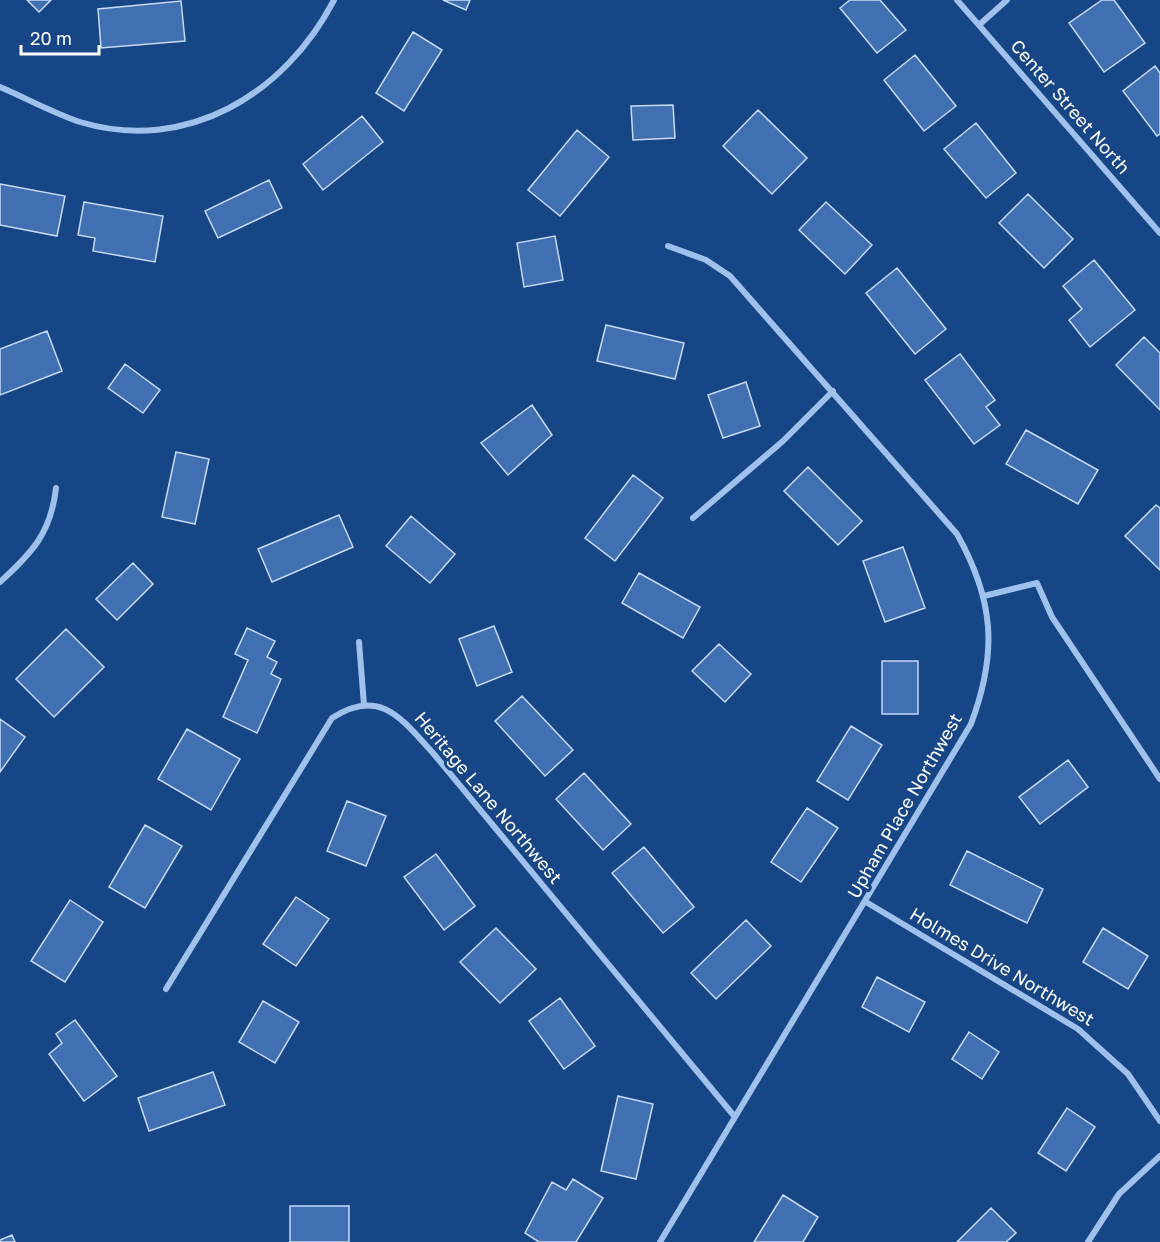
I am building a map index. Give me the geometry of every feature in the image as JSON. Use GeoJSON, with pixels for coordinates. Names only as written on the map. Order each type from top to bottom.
{"type":"FeatureCollection","features":[{"type":"Feature","properties":{"kind":"street"},"geometry":{"type":"LineString","coordinates":[[0,87],[80,122],[119,129],[159,129],[197,121],[232,107],[260,90],[287,68],[311,40],[334,0]]}},
{"type":"Feature","properties":{"kind":"street","name":"Center Street North"},"geometry":{"type":"LineString","coordinates":[[957,0],[1160,233]]}},
{"type":"Feature","properties":{"kind":"street"},"geometry":{"type":"LineString","coordinates":[[979,25],[1007,0]]}},
{"type":"Feature","properties":{"kind":"street","name":"Upham Place Northwest"},"geometry":{"type":"LineString","coordinates":[[660,1242],[971,724],[982,695],[989,661],[989,619],[984,596],[974,564],[957,534],[730,276],[706,260],[668,246]]}},
{"type":"Feature","properties":{"kind":"street"},"geometry":{"type":"LineString","coordinates":[[693,518],[783,441],[833,391]]}},
{"type":"Feature","properties":{"kind":"street"},"geometry":{"type":"LineString","coordinates":[[0,582],[31,553],[46,529],[56,488]]}},
{"type":"Feature","properties":{"kind":"street"},"geometry":{"type":"LineString","coordinates":[[984,596],[1037,583],[1052,617],[1160,778]]}},
{"type":"Feature","properties":{"kind":"street"},"geometry":{"type":"LineString","coordinates":[[166,989],[332,718],[346,709],[364,705],[359,642]]}},
{"type":"Feature","properties":{"kind":"street","name":"Heritage Lane Northwest"},"geometry":{"type":"LineString","coordinates":[[364,705],[381,706],[398,715],[433,753],[735,1118]]}},
{"type":"Feature","properties":{"kind":"street","name":"Holmes Drive Northwest"},"geometry":{"type":"LineString","coordinates":[[866,902],[1078,1029],[1128,1074],[1160,1121]]}},
{"type":"Feature","properties":{"kind":"street"},"geometry":{"type":"LineString","coordinates":[[1088,1242],[1119,1194],[1160,1156]]}},
{"type":"Feature","properties":{"kind":"building"},"geometry":{"type":"Polygon","coordinates":[[[27,0],[51,0],[39,12],[27,0]]]}},
{"type":"Feature","properties":{"kind":"building"},"geometry":{"type":"Polygon","coordinates":[[[443,0],[470,0],[466,10],[443,0]]]}},
{"type":"Feature","properties":{"kind":"building"},"geometry":{"type":"Polygon","coordinates":[[[850,0],[880,0],[906,30],[877,53],[840,8],[850,0]]]}},
{"type":"Feature","properties":{"kind":"building"},"geometry":{"type":"Polygon","coordinates":[[[1102,0],[1114,0],[1145,43],[1104,72],[1069,23],[1102,0]]]}},
{"type":"Feature","properties":{"kind":"building"},"geometry":{"type":"Polygon","coordinates":[[[181,1],[185,41],[101,48],[98,9],[181,1]]]}},
{"type":"Feature","properties":{"kind":"building"},"geometry":{"type":"Polygon","coordinates":[[[413,32],[442,50],[404,111],[376,93],[413,32]]]}},
{"type":"Feature","properties":{"kind":"building"},"geometry":{"type":"Polygon","coordinates":[[[915,55],[956,106],[924,131],[884,80],[915,55]]]}},
{"type":"Feature","properties":{"kind":"building"},"geometry":{"type":"Polygon","coordinates":[[[1155,66],[1160,73],[1160,134],[1157,136],[1123,91],[1155,66]]]}},
{"type":"Feature","properties":{"kind":"building"},"geometry":{"type":"Polygon","coordinates":[[[673,105],[675,138],[633,140],[631,106],[673,105]]]}},
{"type":"Feature","properties":{"kind":"building"},"geometry":{"type":"Polygon","coordinates":[[[758,110],[807,158],[772,194],[723,146],[758,110]]]}},
{"type":"Feature","properties":{"kind":"building"},"geometry":{"type":"Polygon","coordinates":[[[362,116],[383,142],[323,190],[303,164],[362,116]]]}},
{"type":"Feature","properties":{"kind":"building"},"geometry":{"type":"Polygon","coordinates":[[[976,123],[1016,173],[986,198],[944,149],[976,123]]]}},
{"type":"Feature","properties":{"kind":"building"},"geometry":{"type":"Polygon","coordinates":[[[577,130],[609,157],[560,216],[528,190],[577,130]]]}},
{"type":"Feature","properties":{"kind":"building"},"geometry":{"type":"Polygon","coordinates":[[[269,180],[282,208],[218,238],[205,211],[269,180]]]}},
{"type":"Feature","properties":{"kind":"building"},"geometry":{"type":"Polygon","coordinates":[[[0,184],[65,196],[57,236],[0,225],[0,184]]]}},
{"type":"Feature","properties":{"kind":"building"},"geometry":{"type":"Polygon","coordinates":[[[1028,194],[1073,239],[1044,268],[999,223],[1028,194]]]}},
{"type":"Feature","properties":{"kind":"building"},"geometry":{"type":"Polygon","coordinates":[[[84,202],[163,216],[155,262],[93,251],[95,238],[78,235],[84,202]]]}},
{"type":"Feature","properties":{"kind":"building"},"geometry":{"type":"Polygon","coordinates":[[[826,202],[872,245],[845,274],[799,230],[826,202]]]}},
{"type":"Feature","properties":{"kind":"building"},"geometry":{"type":"Polygon","coordinates":[[[555,236],[563,280],[524,287],[517,243],[555,236]]]}},
{"type":"Feature","properties":{"kind":"building"},"geometry":{"type":"Polygon","coordinates":[[[1094,260],[1135,310],[1090,347],[1069,320],[1082,309],[1063,286],[1094,260]]]}},
{"type":"Feature","properties":{"kind":"building"},"geometry":{"type":"Polygon","coordinates":[[[897,268],[946,329],[915,354],[866,293],[897,268]]]}},
{"type":"Feature","properties":{"kind":"building"},"geometry":{"type":"Polygon","coordinates":[[[606,325],[684,343],[675,379],[597,361],[606,325]]]}},
{"type":"Feature","properties":{"kind":"building"},"geometry":{"type":"Polygon","coordinates":[[[47,331],[62,371],[0,395],[0,349],[47,331]]]}},
{"type":"Feature","properties":{"kind":"building"},"geometry":{"type":"Polygon","coordinates":[[[1144,337],[1160,353],[1160,410],[1116,365],[1144,337]]]}},
{"type":"Feature","properties":{"kind":"building"},"geometry":{"type":"Polygon","coordinates":[[[960,354],[995,400],[986,407],[1000,425],[974,444],[925,380],[960,354]]]}},
{"type":"Feature","properties":{"kind":"building"},"geometry":{"type":"Polygon","coordinates":[[[125,364],[160,390],[143,413],[108,388],[125,364]]]}},
{"type":"Feature","properties":{"kind":"building"},"geometry":{"type":"Polygon","coordinates":[[[746,382],[760,426],[723,438],[708,395],[746,382]]]}},
{"type":"Feature","properties":{"kind":"building"},"geometry":{"type":"Polygon","coordinates":[[[532,405],[552,435],[508,475],[481,443],[532,405]]]}},
{"type":"Feature","properties":{"kind":"building"},"geometry":{"type":"Polygon","coordinates":[[[1026,430],[1098,470],[1078,504],[1006,464],[1026,430]]]}},
{"type":"Feature","properties":{"kind":"building"},"geometry":{"type":"Polygon","coordinates":[[[176,452],[209,459],[195,524],[162,517],[176,452]]]}},
{"type":"Feature","properties":{"kind":"building"},"geometry":{"type":"Polygon","coordinates":[[[808,467],[862,521],[838,545],[784,491],[808,467]]]}},
{"type":"Feature","properties":{"kind":"building"},"geometry":{"type":"Polygon","coordinates":[[[633,475],[663,498],[615,561],[585,538],[633,475]]]}},
{"type":"Feature","properties":{"kind":"building"},"geometry":{"type":"Polygon","coordinates":[[[1156,505],[1160,508],[1160,570],[1125,536],[1156,505]]]}},
{"type":"Feature","properties":{"kind":"building"},"geometry":{"type":"Polygon","coordinates":[[[339,515],[353,547],[272,582],[258,549],[339,515]]]}},
{"type":"Feature","properties":{"kind":"building"},"geometry":{"type":"Polygon","coordinates":[[[411,516],[455,554],[430,583],[386,546],[411,516]]]}},
{"type":"Feature","properties":{"kind":"building"},"geometry":{"type":"Polygon","coordinates":[[[903,547],[925,608],[885,622],[863,561],[903,547]]]}},
{"type":"Feature","properties":{"kind":"building"},"geometry":{"type":"Polygon","coordinates":[[[133,563],[153,584],[117,620],[96,599],[133,563]]]}},
{"type":"Feature","properties":{"kind":"building"},"geometry":{"type":"Polygon","coordinates":[[[639,573],[700,607],[683,638],[622,603],[639,573]]]}},
{"type":"Feature","properties":{"kind":"building"},"geometry":{"type":"Polygon","coordinates":[[[494,626],[512,672],[477,686],[459,639],[494,626]]]}},
{"type":"Feature","properties":{"kind":"building"},"geometry":{"type":"Polygon","coordinates":[[[247,628],[275,641],[267,657],[277,662],[271,674],[281,679],[257,733],[223,717],[248,660],[235,654],[247,628]]]}},
{"type":"Feature","properties":{"kind":"building"},"geometry":{"type":"Polygon","coordinates":[[[66,629],[104,667],[54,717],[16,679],[66,629]]]}},
{"type":"Feature","properties":{"kind":"building"},"geometry":{"type":"Polygon","coordinates":[[[719,644],[751,674],[725,702],[692,671],[719,644]]]}},
{"type":"Feature","properties":{"kind":"building"},"geometry":{"type":"Polygon","coordinates":[[[882,661],[918,661],[918,714],[882,714],[882,661]]]}},
{"type":"Feature","properties":{"kind":"building"},"geometry":{"type":"Polygon","coordinates":[[[522,696],[573,750],[545,776],[495,721],[522,696]]]}},
{"type":"Feature","properties":{"kind":"building"},"geometry":{"type":"Polygon","coordinates":[[[0,719],[25,737],[0,772],[0,719]]]}},
{"type":"Feature","properties":{"kind":"building"},"geometry":{"type":"Polygon","coordinates":[[[851,726],[882,745],[848,800],[817,781],[851,726]]]}},
{"type":"Feature","properties":{"kind":"building"},"geometry":{"type":"Polygon","coordinates":[[[187,729],[240,759],[211,810],[158,779],[187,729]]]}},
{"type":"Feature","properties":{"kind":"building"},"geometry":{"type":"Polygon","coordinates":[[[1068,760],[1088,787],[1040,824],[1019,797],[1068,760]]]}},
{"type":"Feature","properties":{"kind":"building"},"geometry":{"type":"Polygon","coordinates":[[[584,773],[631,824],[603,850],[556,799],[584,773]]]}},
{"type":"Feature","properties":{"kind":"building"},"geometry":{"type":"Polygon","coordinates":[[[347,801],[386,816],[366,866],[327,851],[347,801]]]}},
{"type":"Feature","properties":{"kind":"building"},"geometry":{"type":"Polygon","coordinates":[[[807,808],[838,828],[801,882],[771,862],[807,808]]]}},
{"type":"Feature","properties":{"kind":"building"},"geometry":{"type":"Polygon","coordinates":[[[145,825],[182,846],[145,908],[109,887],[145,825]]]}},
{"type":"Feature","properties":{"kind":"building"},"geometry":{"type":"Polygon","coordinates":[[[644,847],[694,907],[663,933],[612,873],[644,847]]]}},
{"type":"Feature","properties":{"kind":"building"},"geometry":{"type":"Polygon","coordinates":[[[967,851],[1043,889],[1027,923],[950,885],[967,851]]]}},
{"type":"Feature","properties":{"kind":"building"},"geometry":{"type":"Polygon","coordinates":[[[436,854],[475,906],[444,930],[404,877],[436,854]]]}},
{"type":"Feature","properties":{"kind":"building"},"geometry":{"type":"Polygon","coordinates":[[[296,897],[329,919],[296,966],[263,944],[296,897]]]}},
{"type":"Feature","properties":{"kind":"building"},"geometry":{"type":"Polygon","coordinates":[[[70,900],[103,922],[65,982],[31,961],[70,900]]]}},
{"type":"Feature","properties":{"kind":"building"},"geometry":{"type":"Polygon","coordinates":[[[746,920],[771,946],[716,999],[691,973],[746,920]]]}},
{"type":"Feature","properties":{"kind":"building"},"geometry":{"type":"Polygon","coordinates":[[[496,928],[536,969],[500,1003],[460,962],[496,928]]]}},
{"type":"Feature","properties":{"kind":"building"},"geometry":{"type":"Polygon","coordinates":[[[1103,928],[1148,956],[1128,989],[1083,962],[1103,928]]]}},
{"type":"Feature","properties":{"kind":"building"},"geometry":{"type":"Polygon","coordinates":[[[877,977],[925,1002],[909,1032],[862,1007],[877,977]]]}},
{"type":"Feature","properties":{"kind":"building"},"geometry":{"type":"Polygon","coordinates":[[[560,998],[595,1046],[564,1069],[529,1021],[560,998]]]}},
{"type":"Feature","properties":{"kind":"building"},"geometry":{"type":"Polygon","coordinates":[[[263,1001],[299,1022],[275,1063],[239,1042],[263,1001]]]}},
{"type":"Feature","properties":{"kind":"building"},"geometry":{"type":"Polygon","coordinates":[[[75,1020],[117,1076],[84,1101],[49,1054],[62,1043],[56,1034],[75,1020]]]}},
{"type":"Feature","properties":{"kind":"building"},"geometry":{"type":"Polygon","coordinates":[[[969,1032],[999,1052],[982,1079],[952,1059],[969,1032]]]}},
{"type":"Feature","properties":{"kind":"building"},"geometry":{"type":"Polygon","coordinates":[[[213,1072],[225,1105],[149,1131],[138,1098],[213,1072]]]}},
{"type":"Feature","properties":{"kind":"building"},"geometry":{"type":"Polygon","coordinates":[[[618,1096],[653,1104],[636,1179],[601,1171],[618,1096]]]}},
{"type":"Feature","properties":{"kind":"building"},"geometry":{"type":"Polygon","coordinates":[[[1067,1108],[1095,1127],[1066,1171],[1038,1153],[1067,1108]]]}},
{"type":"Feature","properties":{"kind":"building"},"geometry":{"type":"Polygon","coordinates":[[[573,1179],[603,1198],[576,1242],[539,1242],[525,1233],[552,1182],[566,1190],[573,1179]]]}},
{"type":"Feature","properties":{"kind":"building"},"geometry":{"type":"Polygon","coordinates":[[[783,1195],[818,1217],[803,1242],[754,1242],[783,1195]]]}},
{"type":"Feature","properties":{"kind":"building"},"geometry":{"type":"Polygon","coordinates":[[[290,1206],[349,1206],[349,1242],[290,1242],[290,1206]]]}},
{"type":"Feature","properties":{"kind":"building"},"geometry":{"type":"Polygon","coordinates":[[[991,1208],[1016,1233],[1006,1242],[957,1242],[991,1208]]]}},
{"type":"Feature","properties":{"kind":"building"},"geometry":{"type":"Polygon","coordinates":[[[12,1235],[15,1242],[0,1242],[0,1240],[12,1235]]]}}]}
